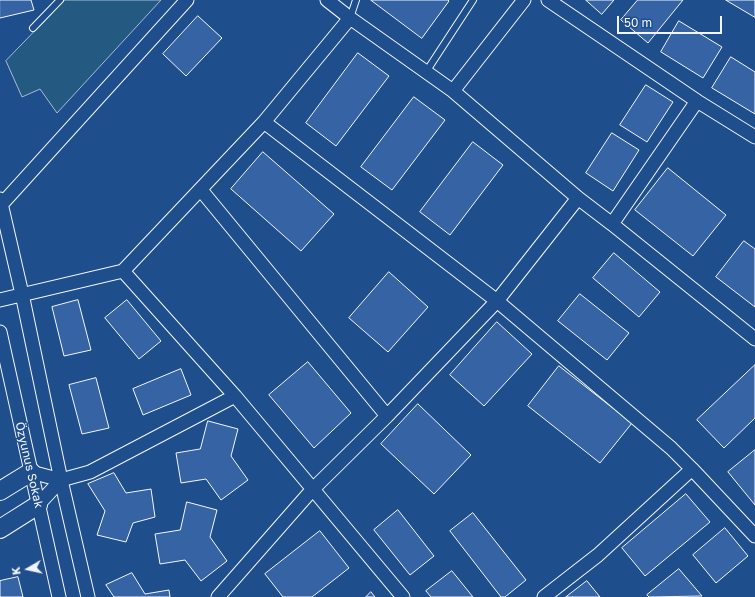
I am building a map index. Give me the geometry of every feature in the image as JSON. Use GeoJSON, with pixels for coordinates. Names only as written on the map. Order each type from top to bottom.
{"type":"FeatureCollection","features":[{"type":"Feature","properties":{"kind":"street"},"geometry":{"type":"LineString","coordinates":[[88,597],[61,480],[1,202],[187,0]]}},
{"type":"Feature","properties":{"kind":"street"},"geometry":{"type":"LineString","coordinates":[[327,0],[452,91],[578,198],[755,340]]}},
{"type":"Feature","properties":{"kind":"street"},"geometry":{"type":"LineString","coordinates":[[452,91],[524,0]]}},
{"type":"Feature","properties":{"kind":"street"},"geometry":{"type":"LineString","coordinates":[[548,0],[698,101],[755,136]]}},
{"type":"Feature","properties":{"kind":"street"},"geometry":{"type":"LineString","coordinates":[[0,300],[123,271],[264,122],[350,18]]}},
{"type":"Feature","properties":{"kind":"street"},"geometry":{"type":"LineString","coordinates":[[612,224],[698,101]]}},
{"type":"Feature","properties":{"kind":"street"},"geometry":{"type":"LineString","coordinates":[[264,122],[497,302],[671,448],[755,536]]}},
{"type":"Feature","properties":{"kind":"street"},"geometry":{"type":"LineString","coordinates":[[201,190],[387,416]]}},
{"type":"Feature","properties":{"kind":"street"},"geometry":{"type":"LineString","coordinates":[[226,594],[312,490],[387,416],[497,302],[578,198]]}},
{"type":"Feature","properties":{"kind":"street"},"geometry":{"type":"LineString","coordinates":[[123,271],[235,396],[312,490],[403,597]]}},
{"type":"Feature","properties":{"kind":"street","name":"Özyunus Sokak"},"geometry":{"type":"LineString","coordinates":[[0,332],[59,597]]}},
{"type":"Feature","properties":{"kind":"street"},"geometry":{"type":"LineString","coordinates":[[0,491],[30,472],[61,480],[90,472],[235,396]]}},
{"type":"Feature","properties":{"kind":"street"},"geometry":{"type":"LineString","coordinates":[[544,597],[598,555],[692,469]]}},
{"type":"Feature","properties":{"kind":"street"},"geometry":{"type":"LineString","coordinates":[[0,529],[38,505],[61,480]]}},
{"type":"Feature","properties":{"kind":"lane"},"geometry":{"type":"LineString","coordinates":[[33,28],[60,0]]}},
{"type":"Feature","properties":{"kind":"lane"},"geometry":{"type":"LineString","coordinates":[[350,18],[356,0]]}},
{"type":"Feature","properties":{"kind":"lane"},"geometry":{"type":"LineString","coordinates":[[426,72],[473,0]]}},
{"type":"Feature","properties":{"kind":"shaded area"},"geometry":{"type":"Polygon","coordinates":[[[65,0],[161,0],[57,113],[40,89],[22,97],[6,61],[65,0]]]}},
{"type":"Feature","properties":{"kind":"building"},"geometry":{"type":"Polygon","coordinates":[[[0,0],[31,0],[34,10],[0,18],[0,0]]]}},
{"type":"Feature","properties":{"kind":"building"},"geometry":{"type":"Polygon","coordinates":[[[371,0],[448,0],[449,1],[422,38],[371,0]]]}},
{"type":"Feature","properties":{"kind":"building"},"geometry":{"type":"Polygon","coordinates":[[[586,0],[614,0],[602,14],[586,0]]]}},
{"type":"Feature","properties":{"kind":"building"},"geometry":{"type":"Polygon","coordinates":[[[638,0],[683,0],[648,43],[621,20],[638,0]]]}},
{"type":"Feature","properties":{"kind":"building"},"geometry":{"type":"Polygon","coordinates":[[[726,0],[755,0],[755,17],[726,0]]]}},
{"type":"Feature","properties":{"kind":"building"},"geometry":{"type":"Polygon","coordinates":[[[198,16],[222,38],[186,76],[163,54],[198,16]]]}},
{"type":"Feature","properties":{"kind":"building"},"geometry":{"type":"Polygon","coordinates":[[[679,21],[722,47],[703,78],[661,52],[679,21]]]}},
{"type":"Feature","properties":{"kind":"building"},"geometry":{"type":"Polygon","coordinates":[[[358,53],[389,76],[336,146],[306,123],[358,53]]]}},
{"type":"Feature","properties":{"kind":"building"},"geometry":{"type":"Polygon","coordinates":[[[731,57],[755,72],[755,114],[712,88],[731,57]]]}},
{"type":"Feature","properties":{"kind":"building"},"geometry":{"type":"Polygon","coordinates":[[[646,85],[673,102],[647,142],[620,125],[646,85]]]}},
{"type":"Feature","properties":{"kind":"building"},"geometry":{"type":"Polygon","coordinates":[[[414,97],[445,120],[392,190],[361,167],[414,97]]]}},
{"type":"Feature","properties":{"kind":"building"},"geometry":{"type":"Polygon","coordinates":[[[612,133],[639,150],[613,191],[586,173],[612,133]]]}},
{"type":"Feature","properties":{"kind":"building"},"geometry":{"type":"Polygon","coordinates":[[[473,142],[503,165],[450,235],[420,212],[473,142]]]}},
{"type":"Feature","properties":{"kind":"building"},"geometry":{"type":"Polygon","coordinates":[[[263,152],[334,214],[301,251],[231,189],[263,152]]]}},
{"type":"Feature","properties":{"kind":"building"},"geometry":{"type":"Polygon","coordinates":[[[668,168],[726,215],[693,256],[635,210],[668,168]]]}},
{"type":"Feature","properties":{"kind":"building"},"geometry":{"type":"Polygon","coordinates":[[[744,241],[755,249],[755,307],[716,277],[744,241]]]}},
{"type":"Feature","properties":{"kind":"building"},"geometry":{"type":"Polygon","coordinates":[[[614,253],[660,292],[639,317],[593,278],[614,253]]]}},
{"type":"Feature","properties":{"kind":"building"},"geometry":{"type":"Polygon","coordinates":[[[389,272],[428,307],[388,352],[349,318],[389,272]]]}},
{"type":"Feature","properties":{"kind":"building"},"geometry":{"type":"Polygon","coordinates":[[[580,294],[629,333],[607,360],[558,321],[580,294]]]}},
{"type":"Feature","properties":{"kind":"building"},"geometry":{"type":"Polygon","coordinates":[[[78,300],[91,350],[64,356],[52,307],[78,300]]]}},
{"type":"Feature","properties":{"kind":"building"},"geometry":{"type":"Polygon","coordinates":[[[127,300],[161,341],[139,359],[105,318],[127,300]]]}},
{"type":"Feature","properties":{"kind":"building"},"geometry":{"type":"Polygon","coordinates":[[[497,322],[532,354],[484,406],[450,375],[497,322]]]}},
{"type":"Feature","properties":{"kind":"building"},"geometry":{"type":"Polygon","coordinates":[[[308,362],[351,413],[314,448],[269,395],[308,362]]]}},
{"type":"Feature","properties":{"kind":"building"},"geometry":{"type":"Polygon","coordinates":[[[755,365],[755,418],[724,448],[697,420],[755,365]]]}},
{"type":"Feature","properties":{"kind":"building"},"geometry":{"type":"Polygon","coordinates":[[[559,366],[632,423],[600,463],[528,406],[559,366]]]}},
{"type":"Feature","properties":{"kind":"building"},"geometry":{"type":"Polygon","coordinates":[[[181,369],[191,395],[143,415],[133,389],[181,369]]]}},
{"type":"Feature","properties":{"kind":"building"},"geometry":{"type":"Polygon","coordinates":[[[96,378],[109,428],[82,434],[69,385],[96,378]]]}},
{"type":"Feature","properties":{"kind":"building"},"geometry":{"type":"Polygon","coordinates":[[[418,404],[471,455],[434,494],[381,444],[418,404]]]}},
{"type":"Feature","properties":{"kind":"building"},"geometry":{"type":"Polygon","coordinates":[[[208,421],[238,429],[231,456],[248,480],[221,500],[206,479],[181,483],[176,453],[200,449],[208,421]]]}},
{"type":"Feature","properties":{"kind":"building"},"geometry":{"type":"Polygon","coordinates":[[[755,450],[755,505],[728,472],[755,450]]]}},
{"type":"Feature","properties":{"kind":"building"},"geometry":{"type":"Polygon","coordinates":[[[114,473],[126,493],[151,489],[155,517],[133,523],[126,542],[97,535],[105,511],[88,484],[114,473]]]}},
{"type":"Feature","properties":{"kind":"building"},"geometry":{"type":"Polygon","coordinates":[[[686,494],[710,522],[645,576],[622,548],[686,494]]]}},
{"type":"Feature","properties":{"kind":"building"},"geometry":{"type":"Polygon","coordinates":[[[187,502],[217,510],[210,537],[227,561],[201,581],[185,560],[160,564],[155,534],[180,530],[187,502]]]}},
{"type":"Feature","properties":{"kind":"building"},"geometry":{"type":"Polygon","coordinates":[[[398,510],[434,556],[410,575],[374,530],[398,510]]]}},
{"type":"Feature","properties":{"kind":"building"},"geometry":{"type":"Polygon","coordinates":[[[473,513],[526,580],[505,597],[501,597],[450,531],[473,513]]]}},
{"type":"Feature","properties":{"kind":"building"},"geometry":{"type":"Polygon","coordinates":[[[725,528],[748,556],[716,583],[693,555],[725,528]]]}},
{"type":"Feature","properties":{"kind":"building"},"geometry":{"type":"Polygon","coordinates":[[[320,531],[349,568],[312,597],[283,597],[265,574],[320,531]]]}},
{"type":"Feature","properties":{"kind":"building"},"geometry":{"type":"Polygon","coordinates":[[[679,569],[702,596],[649,597],[647,595],[679,569]]]}},
{"type":"Feature","properties":{"kind":"building"},"geometry":{"type":"Polygon","coordinates":[[[452,571],[473,597],[431,597],[426,591],[452,571]]]}},
{"type":"Feature","properties":{"kind":"building"},"geometry":{"type":"Polygon","coordinates":[[[132,573],[145,594],[169,590],[170,597],[114,597],[106,585],[132,573]]]}},
{"type":"Feature","properties":{"kind":"building"},"geometry":{"type":"Polygon","coordinates":[[[18,577],[23,597],[0,597],[0,581],[18,577]]]}},
{"type":"Feature","properties":{"kind":"building"},"geometry":{"type":"Polygon","coordinates":[[[587,581],[600,597],[566,597],[587,581]]]}},
{"type":"Feature","properties":{"kind":"building"},"geometry":{"type":"Polygon","coordinates":[[[371,592],[375,597],[366,597],[371,592]]]}}]}
